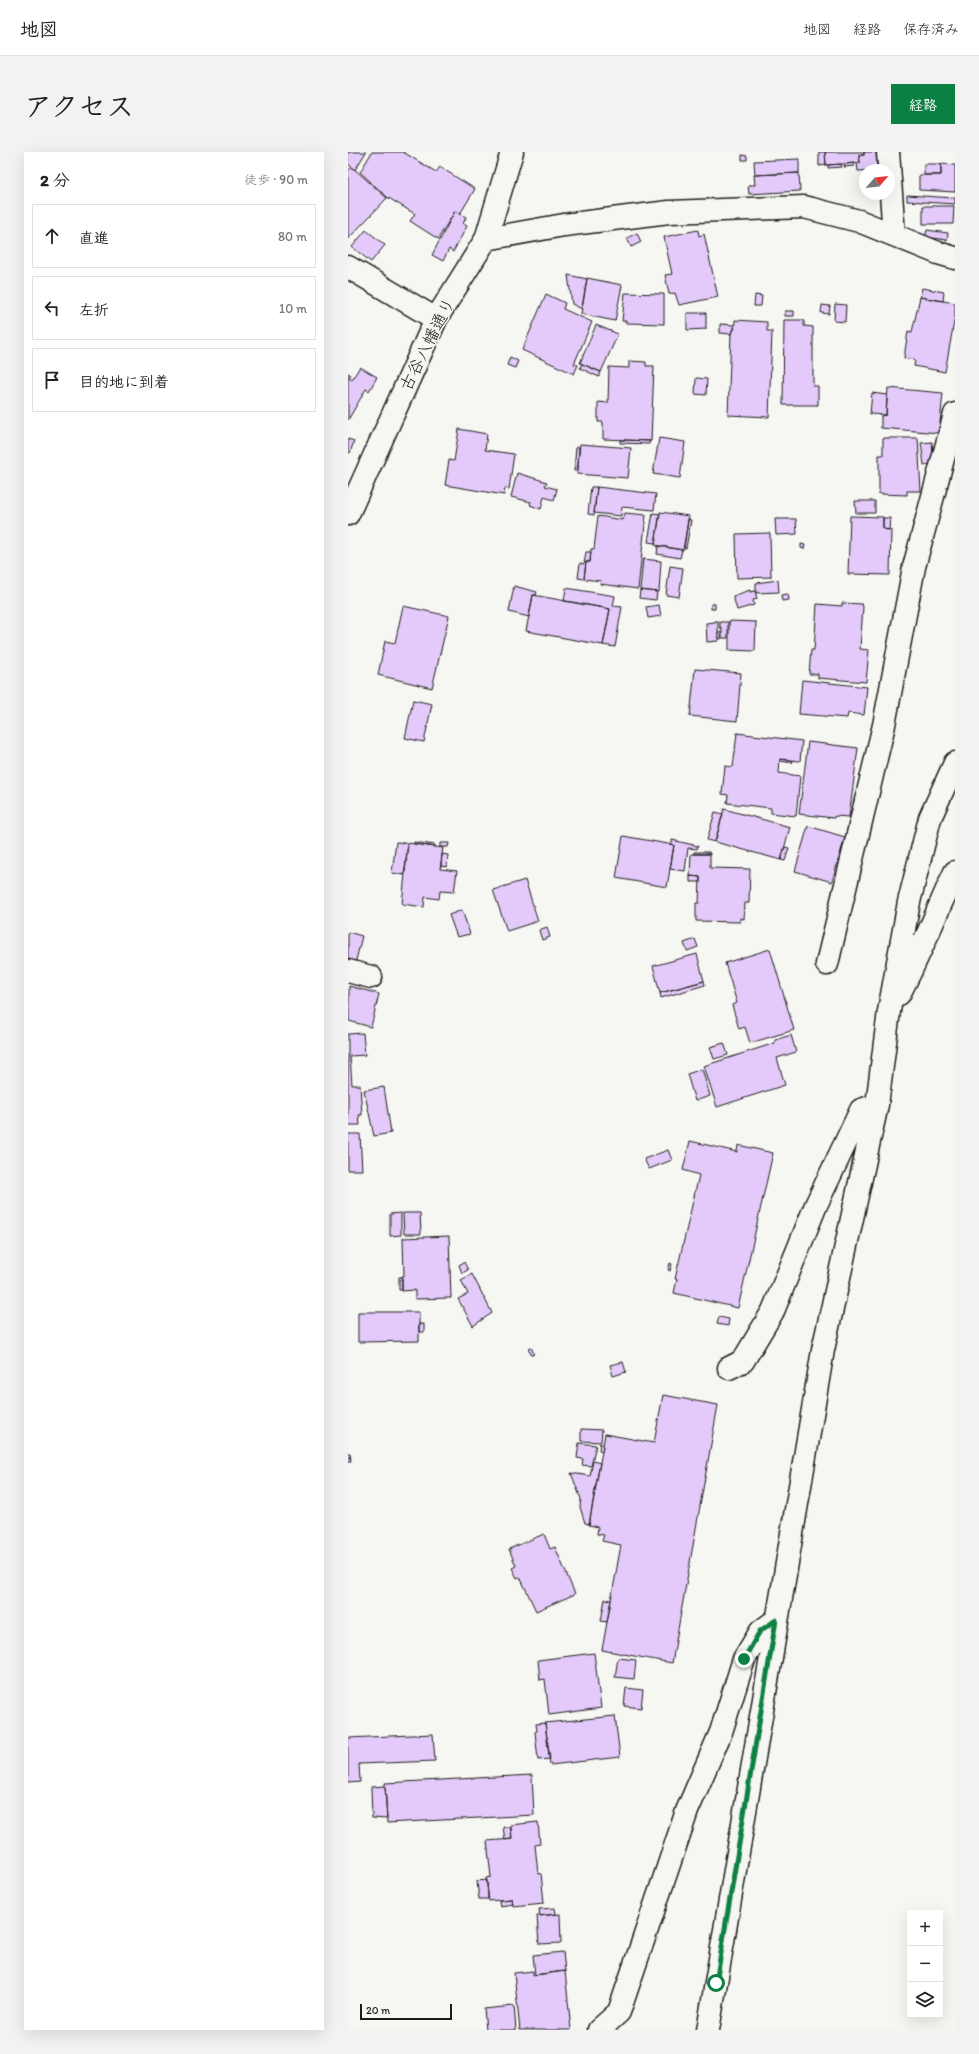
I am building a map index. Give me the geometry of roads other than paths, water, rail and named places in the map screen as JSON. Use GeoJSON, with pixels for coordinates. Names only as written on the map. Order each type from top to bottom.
{"type":"FeatureCollection","features":[{"type":"Feature","properties":{"kind":"street","name":"古谷八幡通り"},"geometry":{"type":"LineString","coordinates":[[348,514],[436,320],[486,239],[512,152]]}},
{"type":"Feature","properties":{"kind":"street"},"geometry":{"type":"LineString","coordinates":[[888,152],[894,235]]}},
{"type":"Feature","properties":{"kind":"street"},"geometry":{"type":"LineString","coordinates":[[486,239],[564,225],[669,212],[804,207],[859,221],[938,253],[955,258]]}},
{"type":"Feature","properties":{"kind":"street"},"geometry":{"type":"LineString","coordinates":[[348,267],[436,320]]}},
{"type":"Feature","properties":{"kind":"street"},"geometry":{"type":"LineString","coordinates":[[827,964],[884,725],[914,567],[955,414]]}},
{"type":"Feature","properties":{"kind":"street"},"geometry":{"type":"LineString","coordinates":[[708,2030],[776,1620],[823,1350],[877,1105],[890,1011],[909,902],[930,818],[955,763]]}},
{"type":"Feature","properties":{"kind":"street"},"geometry":{"type":"LineString","coordinates":[[890,1011],[914,966],[930,924],[955,872]]}},
{"type":"Feature","properties":{"kind":"street"},"geometry":{"type":"LineString","coordinates":[[348,971],[371,977]]}},
{"type":"Feature","properties":{"kind":"street"},"geometry":{"type":"LineString","coordinates":[[729,1368],[743,1361],[773,1310],[816,1206],[861,1110],[877,1105]]}},
{"type":"Feature","properties":{"kind":"street"},"geometry":{"type":"LineString","coordinates":[[599,2030],[619,2012],[687,1811],[721,1732],[744,1659],[760,1631],[776,1620]]}}]}
